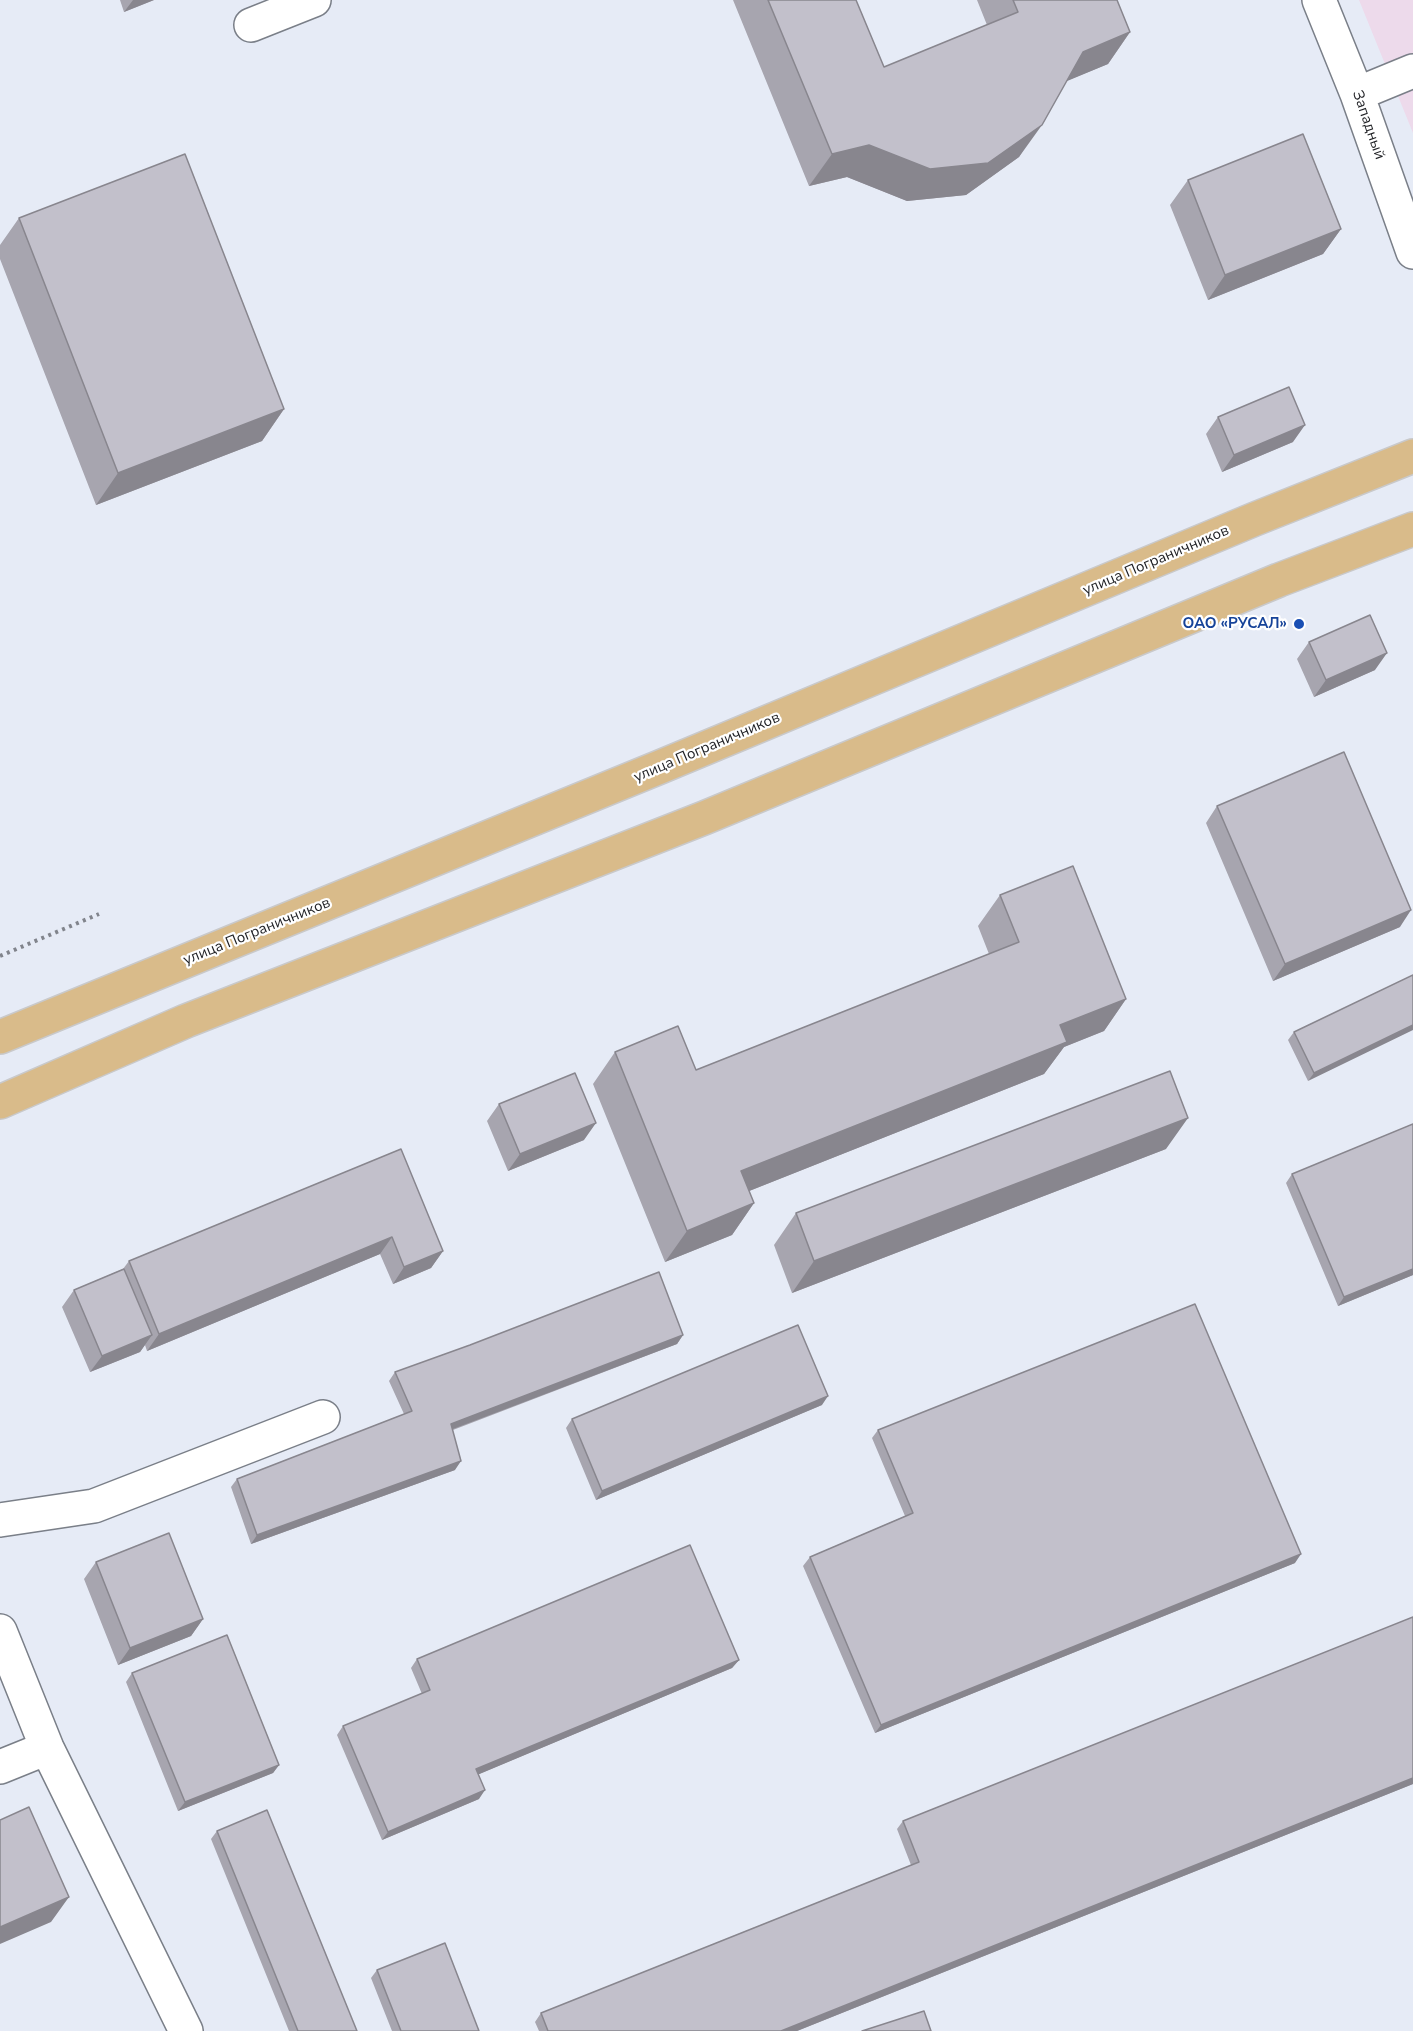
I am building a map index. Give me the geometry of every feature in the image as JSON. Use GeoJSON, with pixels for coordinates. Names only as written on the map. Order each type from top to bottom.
{"type":"FeatureCollection","features":[{"type":"Feature","properties":{"kind":"main road","name":"улица Пограничников"},"geometry":{"type":"LineString","coordinates":[[0,1037],[671,763],[1255,519],[1413,456]]}},
{"type":"Feature","properties":{"kind":"main road"},"geometry":{"type":"LineString","coordinates":[[0,1102],[186,1021],[704,818],[1279,580],[1413,529]]}},
{"type":"Feature","properties":{"kind":"lane"},"geometry":{"type":"LineString","coordinates":[[251,25],[314,0]]}},
{"type":"Feature","properties":{"kind":"lane","name":"Западный"},"geometry":{"type":"LineString","coordinates":[[1319,0],[1357,94],[1413,252]]}},
{"type":"Feature","properties":{"kind":"lane"},"geometry":{"type":"LineString","coordinates":[[1357,94],[1413,71]]}},
{"type":"Feature","properties":{"kind":"lane"},"geometry":{"type":"LineString","coordinates":[[0,1520],[94,1506],[323,1417]]}},
{"type":"Feature","properties":{"kind":"lane"},"geometry":{"type":"LineString","coordinates":[[0,1631],[47,1748],[186,2031]]}},
{"type":"Feature","properties":{"kind":"lane"},"geometry":{"type":"LineString","coordinates":[[0,1767],[47,1748]]}},
{"type":"Feature","properties":{"kind":"path"},"geometry":{"type":"LineString","coordinates":[[0,956],[99,914]]}},
{"type":"Feature","properties":{"kind":"shaded area"},"geometry":{"type":"Polygon","coordinates":[[[1359,0],[1413,0],[1413,133],[1359,0]]]}},
{"type":"Feature","properties":{"kind":"building"},"geometry":{"type":"Polygon","coordinates":[[[768,0],[856,0],[884,67],[1018,12],[1013,0],[1117,0],[1130,32],[1083,52],[1042,125],[988,163],[930,169],[869,145],[832,154],[768,0]]]}},
{"type":"Feature","properties":{"kind":"building"},"geometry":{"type":"Polygon","coordinates":[[[1303,134],[1341,229],[1225,275],[1188,180],[1303,134]]]}},
{"type":"Feature","properties":{"kind":"building"},"geometry":{"type":"Polygon","coordinates":[[[185,154],[284,409],[118,473],[19,218],[185,154]]]}},
{"type":"Feature","properties":{"kind":"building"},"geometry":{"type":"Polygon","coordinates":[[[1289,387],[1305,425],[1234,455],[1218,417],[1289,387]]]}},
{"type":"Feature","properties":{"kind":"building"},"geometry":{"type":"Polygon","coordinates":[[[1370,615],[1387,653],[1326,680],[1309,642],[1370,615]]]}},
{"type":"Feature","properties":{"kind":"building"},"geometry":{"type":"Polygon","coordinates":[[[1344,752],[1411,910],[1285,964],[1217,806],[1344,752]]]}},
{"type":"Feature","properties":{"kind":"building"},"geometry":{"type":"Polygon","coordinates":[[[1073,866],[1126,999],[1060,1025],[1067,1042],[741,1171],[754,1203],[687,1231],[615,1052],[678,1026],[696,1070],[1019,942],[1000,895],[1073,866]]]}},
{"type":"Feature","properties":{"kind":"building"},"geometry":{"type":"Polygon","coordinates":[[[1413,975],[1413,1025],[1314,1073],[1294,1032],[1413,975]]]}},
{"type":"Feature","properties":{"kind":"building"},"geometry":{"type":"Polygon","coordinates":[[[1170,1071],[1188,1118],[814,1261],[796,1213],[1170,1071]]]}},
{"type":"Feature","properties":{"kind":"building"},"geometry":{"type":"Polygon","coordinates":[[[575,1073],[596,1123],[520,1154],[499,1104],[575,1073]]]}},
{"type":"Feature","properties":{"kind":"building"},"geometry":{"type":"Polygon","coordinates":[[[1413,1124],[1413,1269],[1344,1297],[1292,1174],[1413,1124]]]}},
{"type":"Feature","properties":{"kind":"building"},"geometry":{"type":"Polygon","coordinates":[[[401,1149],[443,1251],[404,1267],[392,1237],[159,1334],[129,1261],[401,1149]]]}},
{"type":"Feature","properties":{"kind":"building"},"geometry":{"type":"Polygon","coordinates":[[[124,1269],[152,1335],[102,1356],[74,1290],[124,1269]]]}},
{"type":"Feature","properties":{"kind":"building"},"geometry":{"type":"Polygon","coordinates":[[[659,1272],[683,1335],[451,1424],[461,1461],[257,1535],[237,1479],[412,1411],[395,1372],[659,1272]]]}},
{"type":"Feature","properties":{"kind":"building"},"geometry":{"type":"Polygon","coordinates":[[[1195,1304],[1301,1554],[881,1725],[810,1557],[913,1513],[878,1430],[1195,1304]]]}},
{"type":"Feature","properties":{"kind":"building"},"geometry":{"type":"Polygon","coordinates":[[[798,1325],[828,1396],[602,1491],[572,1419],[798,1325]]]}},
{"type":"Feature","properties":{"kind":"building"},"geometry":{"type":"Polygon","coordinates":[[[169,1533],[203,1619],[130,1648],[96,1562],[169,1533]]]}},
{"type":"Feature","properties":{"kind":"building"},"geometry":{"type":"Polygon","coordinates":[[[690,1545],[739,1660],[476,1769],[485,1790],[388,1832],[343,1726],[430,1690],[417,1659],[690,1545]]]}},
{"type":"Feature","properties":{"kind":"building"},"geometry":{"type":"Polygon","coordinates":[[[1413,1617],[1413,1778],[781,2031],[548,2031],[541,2013],[919,1862],[903,1821],[1413,1617]]]}},
{"type":"Feature","properties":{"kind":"building"},"geometry":{"type":"Polygon","coordinates":[[[227,1635],[279,1765],[185,1802],[132,1673],[227,1635]]]}},
{"type":"Feature","properties":{"kind":"building"},"geometry":{"type":"Polygon","coordinates":[[[29,1807],[69,1897],[0,1927],[0,1820],[29,1807]]]}},
{"type":"Feature","properties":{"kind":"building"},"geometry":{"type":"Polygon","coordinates":[[[267,1810],[357,2031],[298,2031],[217,1831],[267,1810]]]}},
{"type":"Feature","properties":{"kind":"building"},"geometry":{"type":"Polygon","coordinates":[[[445,1943],[479,2031],[401,2031],[377,1970],[445,1943]]]}},
{"type":"Feature","properties":{"kind":"building"},"geometry":{"type":"Polygon","coordinates":[[[924,2011],[931,2031],[862,2031],[924,2011]]]}},
{"type":"Feature","properties":{"kind":"place","name":"ОАО «РУСАЛ»"},"geometry":{"type":"Point","coordinates":[1299,624]}}]}
